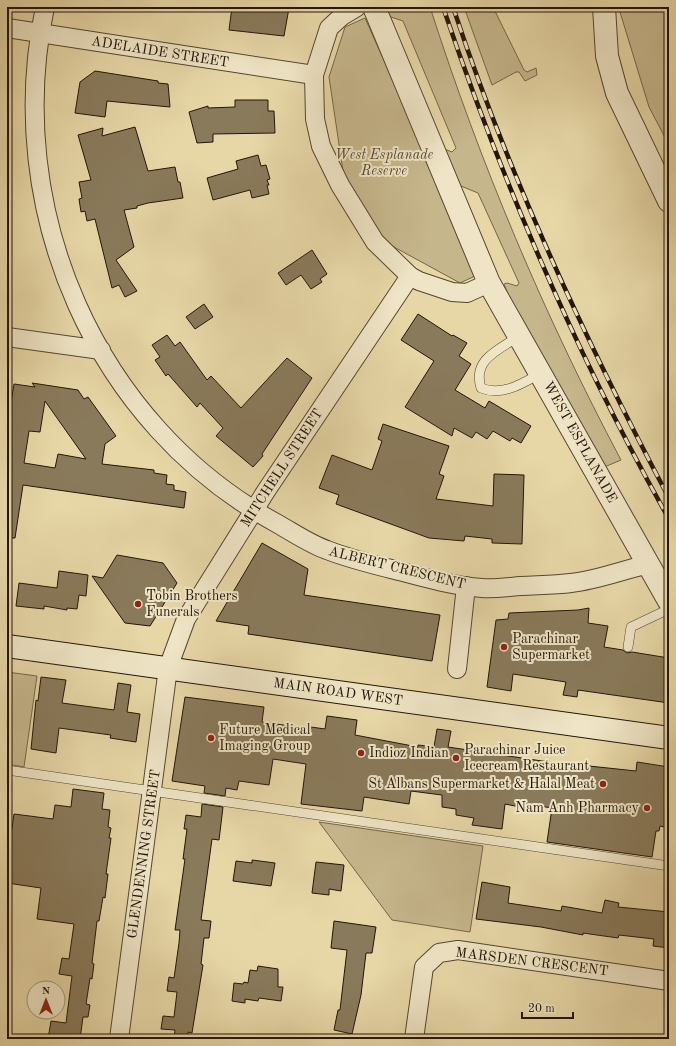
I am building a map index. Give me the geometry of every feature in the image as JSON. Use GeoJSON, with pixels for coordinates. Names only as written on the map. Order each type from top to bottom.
{"type":"FeatureCollection","features":[{"type":"Feature","properties":{"kind":"street","name":"ALBERT CRESCENT"},"geometry":{"type":"LineString","coordinates":[[45,7],[39,33],[36,57],[34,126],[36,153],[43,201],[57,254],[69,287],[84,321],[101,350],[126,391],[173,446],[210,480],[254,511],[325,550],[421,577],[484,588],[573,583],[649,564]]}},
{"type":"Feature","properties":{"kind":"street"},"geometry":{"type":"LineString","coordinates":[[357,7],[342,16],[330,28],[314,76],[315,119],[321,146],[340,185],[375,242],[410,276],[419,281],[452,292],[467,293],[490,283]]}},
{"type":"Feature","properties":{"kind":"street","name":"WEST ESPLANADE"},"geometry":{"type":"LineString","coordinates":[[374,7],[490,283],[669,601]]}},
{"type":"Feature","properties":{"kind":"street"},"geometry":{"type":"LineString","coordinates":[[588,7],[604,16],[607,56],[617,93],[669,201]]}},
{"type":"Feature","properties":{"kind":"street","name":"ADELAIDE STREET"},"geometry":{"type":"LineString","coordinates":[[7,28],[314,76]]}},
{"type":"Feature","properties":{"kind":"street","name":"MITCHELL STREET"},"geometry":{"type":"LineString","coordinates":[[168,668],[186,619],[254,511],[410,276]]}},
{"type":"Feature","properties":{"kind":"street"},"geometry":{"type":"LineString","coordinates":[[7,337],[101,350]]}},
{"type":"Feature","properties":{"kind":"street"},"geometry":{"type":"LineString","coordinates":[[457,669],[466,586]]}},
{"type":"Feature","properties":{"kind":"street","name":"MAIN ROAD WEST"},"geometry":{"type":"LineString","coordinates":[[7,646],[669,738]]}},
{"type":"Feature","properties":{"kind":"street","name":"GLENDENNING STREET"},"geometry":{"type":"LineString","coordinates":[[119,1039],[168,668]]}},
{"type":"Feature","properties":{"kind":"street","name":"MARSDEN CRESCENT"},"geometry":{"type":"LineString","coordinates":[[414,1039],[424,967],[439,953],[458,950],[669,981]]}},
{"type":"Feature","properties":{"kind":"lane"},"geometry":{"type":"LineString","coordinates":[[520,336],[481,364],[478,375],[481,388],[496,391],[509,389],[541,373]]}},
{"type":"Feature","properties":{"kind":"lane"},"geometry":{"type":"LineString","coordinates":[[628,647],[631,626],[669,609]]}},
{"type":"Feature","properties":{"kind":"lane"},"geometry":{"type":"LineString","coordinates":[[7,770],[669,866]]}},
{"type":"Feature","properties":{"kind":"green space"},"geometry":{"type":"Polygon","coordinates":[[[379,7],[430,7],[470,123],[515,238],[566,350],[621,460],[602,468],[517,317],[504,284],[507,283],[517,286],[519,283],[478,193],[456,184],[439,147],[452,152],[456,148],[403,21],[382,14],[379,7]]]}},
{"type":"Feature","properties":{"kind":"green space"},"geometry":{"type":"Polygon","coordinates":[[[464,7],[493,7],[524,70],[527,72],[536,68],[537,75],[525,81],[519,72],[516,72],[492,85],[464,7]]]}},
{"type":"Feature","properties":{"kind":"green space"},"geometry":{"type":"Polygon","coordinates":[[[622,7],[669,7],[669,145],[649,107],[620,12],[622,7]]]}},
{"type":"Feature","properties":{"kind":"green space","name":"West Esplanade Reserve"},"geometry":{"type":"Polygon","coordinates":[[[365,18],[476,267],[473,277],[460,283],[383,241],[344,178],[329,77],[345,27],[365,18]]]}},
{"type":"Feature","properties":{"kind":"green space"},"geometry":{"type":"Polygon","coordinates":[[[7,672],[37,676],[24,767],[7,764],[7,672]]]}},
{"type":"Feature","properties":{"kind":"green space"},"geometry":{"type":"Polygon","coordinates":[[[319,822],[483,846],[470,932],[392,920],[319,822]]]}},
{"type":"Feature","properties":{"kind":"building"},"geometry":{"type":"Polygon","coordinates":[[[232,7],[289,8],[284,36],[229,30],[232,7]]]}},
{"type":"Feature","properties":{"kind":"building"},"geometry":{"type":"Polygon","coordinates":[[[95,71],[158,81],[158,83],[168,84],[170,107],[107,101],[105,117],[75,113],[80,82],[95,71]]]}},
{"type":"Feature","properties":{"kind":"building"},"geometry":{"type":"Polygon","coordinates":[[[235,100],[268,100],[268,111],[274,111],[275,133],[213,134],[213,142],[197,143],[189,112],[208,106],[208,108],[235,107],[235,100]]]}},
{"type":"Feature","properties":{"kind":"building"},"geometry":{"type":"Polygon","coordinates":[[[135,127],[148,171],[175,167],[183,198],[148,203],[137,206],[137,208],[124,210],[134,247],[116,260],[137,291],[125,297],[119,285],[112,288],[95,219],[87,221],[85,211],[81,212],[79,199],[82,198],[79,182],[91,180],[78,135],[103,128],[102,136],[135,127]]]}},
{"type":"Feature","properties":{"kind":"building"},"geometry":{"type":"Polygon","coordinates":[[[258,155],[261,166],[266,165],[270,179],[267,180],[269,185],[267,185],[269,194],[252,198],[250,190],[213,200],[207,178],[238,169],[236,161],[258,155]]]}},
{"type":"Feature","properties":{"kind":"building"},"geometry":{"type":"Polygon","coordinates":[[[312,250],[327,274],[320,279],[322,282],[311,289],[301,275],[286,285],[278,273],[312,250]]]}},
{"type":"Feature","properties":{"kind":"building"},"geometry":{"type":"Polygon","coordinates":[[[204,304],[213,317],[195,329],[186,317],[204,304]]]}},
{"type":"Feature","properties":{"kind":"building"},"geometry":{"type":"Polygon","coordinates":[[[418,314],[452,336],[453,335],[467,343],[459,356],[471,364],[455,390],[485,408],[489,401],[531,426],[521,443],[512,438],[510,441],[493,431],[487,439],[476,432],[472,438],[454,428],[452,436],[405,407],[434,361],[401,340],[418,314]]]}},
{"type":"Feature","properties":{"kind":"building"},"geometry":{"type":"Polygon","coordinates":[[[167,335],[175,346],[180,342],[207,380],[211,376],[241,408],[287,358],[312,378],[262,454],[263,456],[253,467],[216,436],[223,428],[200,403],[197,407],[168,374],[166,376],[155,360],[160,357],[152,345],[167,335]]]}},
{"type":"Feature","properties":{"kind":"building"},"geometry":{"type":"Polygon","coordinates":[[[32,383],[78,390],[84,399],[88,397],[116,436],[105,444],[102,464],[154,470],[154,473],[167,475],[166,484],[174,485],[174,490],[186,492],[184,508],[23,485],[15,538],[7,538],[7,426],[14,384],[35,387],[32,383]],[[45,401],[40,432],[29,431],[24,463],[55,468],[58,454],[86,459],[45,401]]]}},
{"type":"Feature","properties":{"kind":"building"},"geometry":{"type":"Polygon","coordinates":[[[383,424],[449,446],[439,474],[444,476],[436,499],[493,506],[494,474],[524,475],[522,544],[492,543],[492,539],[465,536],[464,541],[429,538],[336,504],[339,495],[319,488],[332,455],[372,470],[382,441],[378,439],[383,424]]]}},
{"type":"Feature","properties":{"kind":"building"},"geometry":{"type":"Polygon","coordinates":[[[262,543],[308,569],[304,595],[440,615],[432,661],[248,634],[249,626],[216,621],[262,543]]]}},
{"type":"Feature","properties":{"kind":"building","name":"Tobin Brothers Funerals"},"geometry":{"type":"Polygon","coordinates":[[[117,555],[163,563],[177,583],[150,626],[125,623],[92,576],[103,578],[117,555]]]}},
{"type":"Feature","properties":{"kind":"building"},"geometry":{"type":"Polygon","coordinates":[[[59,571],[88,575],[86,596],[79,595],[77,609],[67,608],[67,610],[44,606],[44,609],[16,606],[19,583],[57,588],[59,571]]]}},
{"type":"Feature","properties":{"kind":"building"},"geometry":{"type":"Polygon","coordinates":[[[589,608],[588,623],[608,626],[604,647],[623,650],[627,653],[632,652],[669,658],[669,703],[578,690],[577,697],[563,695],[566,682],[513,674],[511,691],[487,687],[496,620],[508,619],[509,613],[578,610],[589,608]]]}},
{"type":"Feature","properties":{"kind":"building"},"geometry":{"type":"Polygon","coordinates":[[[41,677],[66,680],[62,703],[114,710],[118,683],[131,685],[127,712],[140,714],[136,742],[110,738],[111,735],[59,728],[56,753],[31,749],[36,700],[38,701],[41,677]]]}},
{"type":"Feature","properties":{"kind":"building"},"geometry":{"type":"Polygon","coordinates":[[[185,697],[264,707],[262,722],[311,729],[311,727],[325,729],[327,716],[357,720],[355,735],[418,747],[418,745],[434,747],[437,729],[451,731],[448,747],[589,768],[589,766],[636,771],[637,762],[669,767],[666,790],[669,791],[669,828],[660,826],[659,831],[656,831],[652,857],[547,842],[552,808],[521,803],[520,807],[505,804],[502,829],[472,825],[474,818],[456,815],[456,809],[442,807],[442,795],[411,791],[409,804],[364,797],[362,811],[301,804],[306,764],[273,759],[269,785],[239,781],[237,790],[226,788],[225,796],[204,793],[205,786],[172,781],[185,697]]]}},
{"type":"Feature","properties":{"kind":"building"},"geometry":{"type":"Polygon","coordinates":[[[73,789],[104,793],[102,809],[110,810],[108,827],[111,828],[106,874],[108,874],[105,898],[103,897],[99,921],[97,921],[92,963],[94,964],[86,1004],[90,1005],[88,1017],[83,1017],[80,1039],[48,1039],[51,1021],[66,1023],[72,976],[59,974],[62,958],[69,959],[74,924],[37,919],[41,888],[7,883],[7,842],[9,834],[11,835],[14,814],[53,819],[55,805],[71,807],[73,789]]]}},
{"type":"Feature","properties":{"kind":"building"},"geometry":{"type":"Polygon","coordinates":[[[202,804],[223,807],[219,840],[212,839],[201,920],[211,921],[209,938],[204,938],[201,964],[203,965],[192,1033],[188,1032],[188,1039],[174,1039],[175,1030],[161,1029],[163,1016],[174,1017],[177,992],[167,991],[169,977],[174,978],[179,943],[180,930],[175,930],[185,859],[183,859],[187,829],[184,829],[186,815],[201,817],[202,804]]]}},
{"type":"Feature","properties":{"kind":"building"},"geometry":{"type":"Polygon","coordinates":[[[252,860],[275,863],[271,886],[233,881],[236,861],[252,863],[252,860]]]}},
{"type":"Feature","properties":{"kind":"building"},"geometry":{"type":"Polygon","coordinates":[[[316,862],[344,865],[341,891],[329,889],[329,895],[312,893],[316,862]]]}},
{"type":"Feature","properties":{"kind":"building"},"geometry":{"type":"Polygon","coordinates":[[[482,882],[510,887],[508,903],[561,911],[562,906],[602,913],[605,900],[619,903],[618,907],[669,912],[669,948],[653,946],[654,939],[619,935],[618,938],[583,933],[583,935],[541,927],[476,919],[482,882]]]}},
{"type":"Feature","properties":{"kind":"building"},"geometry":{"type":"Polygon","coordinates":[[[334,921],[376,927],[372,953],[366,953],[361,995],[352,1034],[334,1030],[338,1010],[340,1010],[347,950],[331,948],[334,921]]]}},
{"type":"Feature","properties":{"kind":"building"},"geometry":{"type":"Polygon","coordinates":[[[258,966],[278,969],[278,987],[283,987],[281,1001],[259,998],[258,1001],[245,999],[245,1003],[232,1001],[234,983],[248,983],[250,970],[257,971],[258,966]]]}},
{"type":"Feature","properties":{"kind":"railway"},"geometry":{"type":"LineString","coordinates":[[443,7],[491,139],[544,268],[603,395],[669,519]]}},
{"type":"Feature","properties":{"kind":"railway"},"geometry":{"type":"LineString","coordinates":[[453,7],[499,133],[550,257],[608,379],[669,498]]}},
{"type":"Feature","properties":{"kind":"place","name":"Tobin Brothers Funerals"},"geometry":{"type":"Point","coordinates":[138,604]}},
{"type":"Feature","properties":{"kind":"place","name":"Parachinar Supermarket"},"geometry":{"type":"Point","coordinates":[504,647]}},
{"type":"Feature","properties":{"kind":"place","name":"Future Medical Imaging Group"},"geometry":{"type":"Point","coordinates":[211,738]}},
{"type":"Feature","properties":{"kind":"place","name":"Indioz Indian"},"geometry":{"type":"Point","coordinates":[361,753]}},
{"type":"Feature","properties":{"kind":"place","name":"Parachinar Juice Icecream Restaurant"},"geometry":{"type":"Point","coordinates":[456,758]}},
{"type":"Feature","properties":{"kind":"place","name":"St Albans Supermarket & Halal Meat"},"geometry":{"type":"Point","coordinates":[603,784]}},
{"type":"Feature","properties":{"kind":"place","name":"Nam Anh Pharmacy"},"geometry":{"type":"Point","coordinates":[647,808]}}]}
